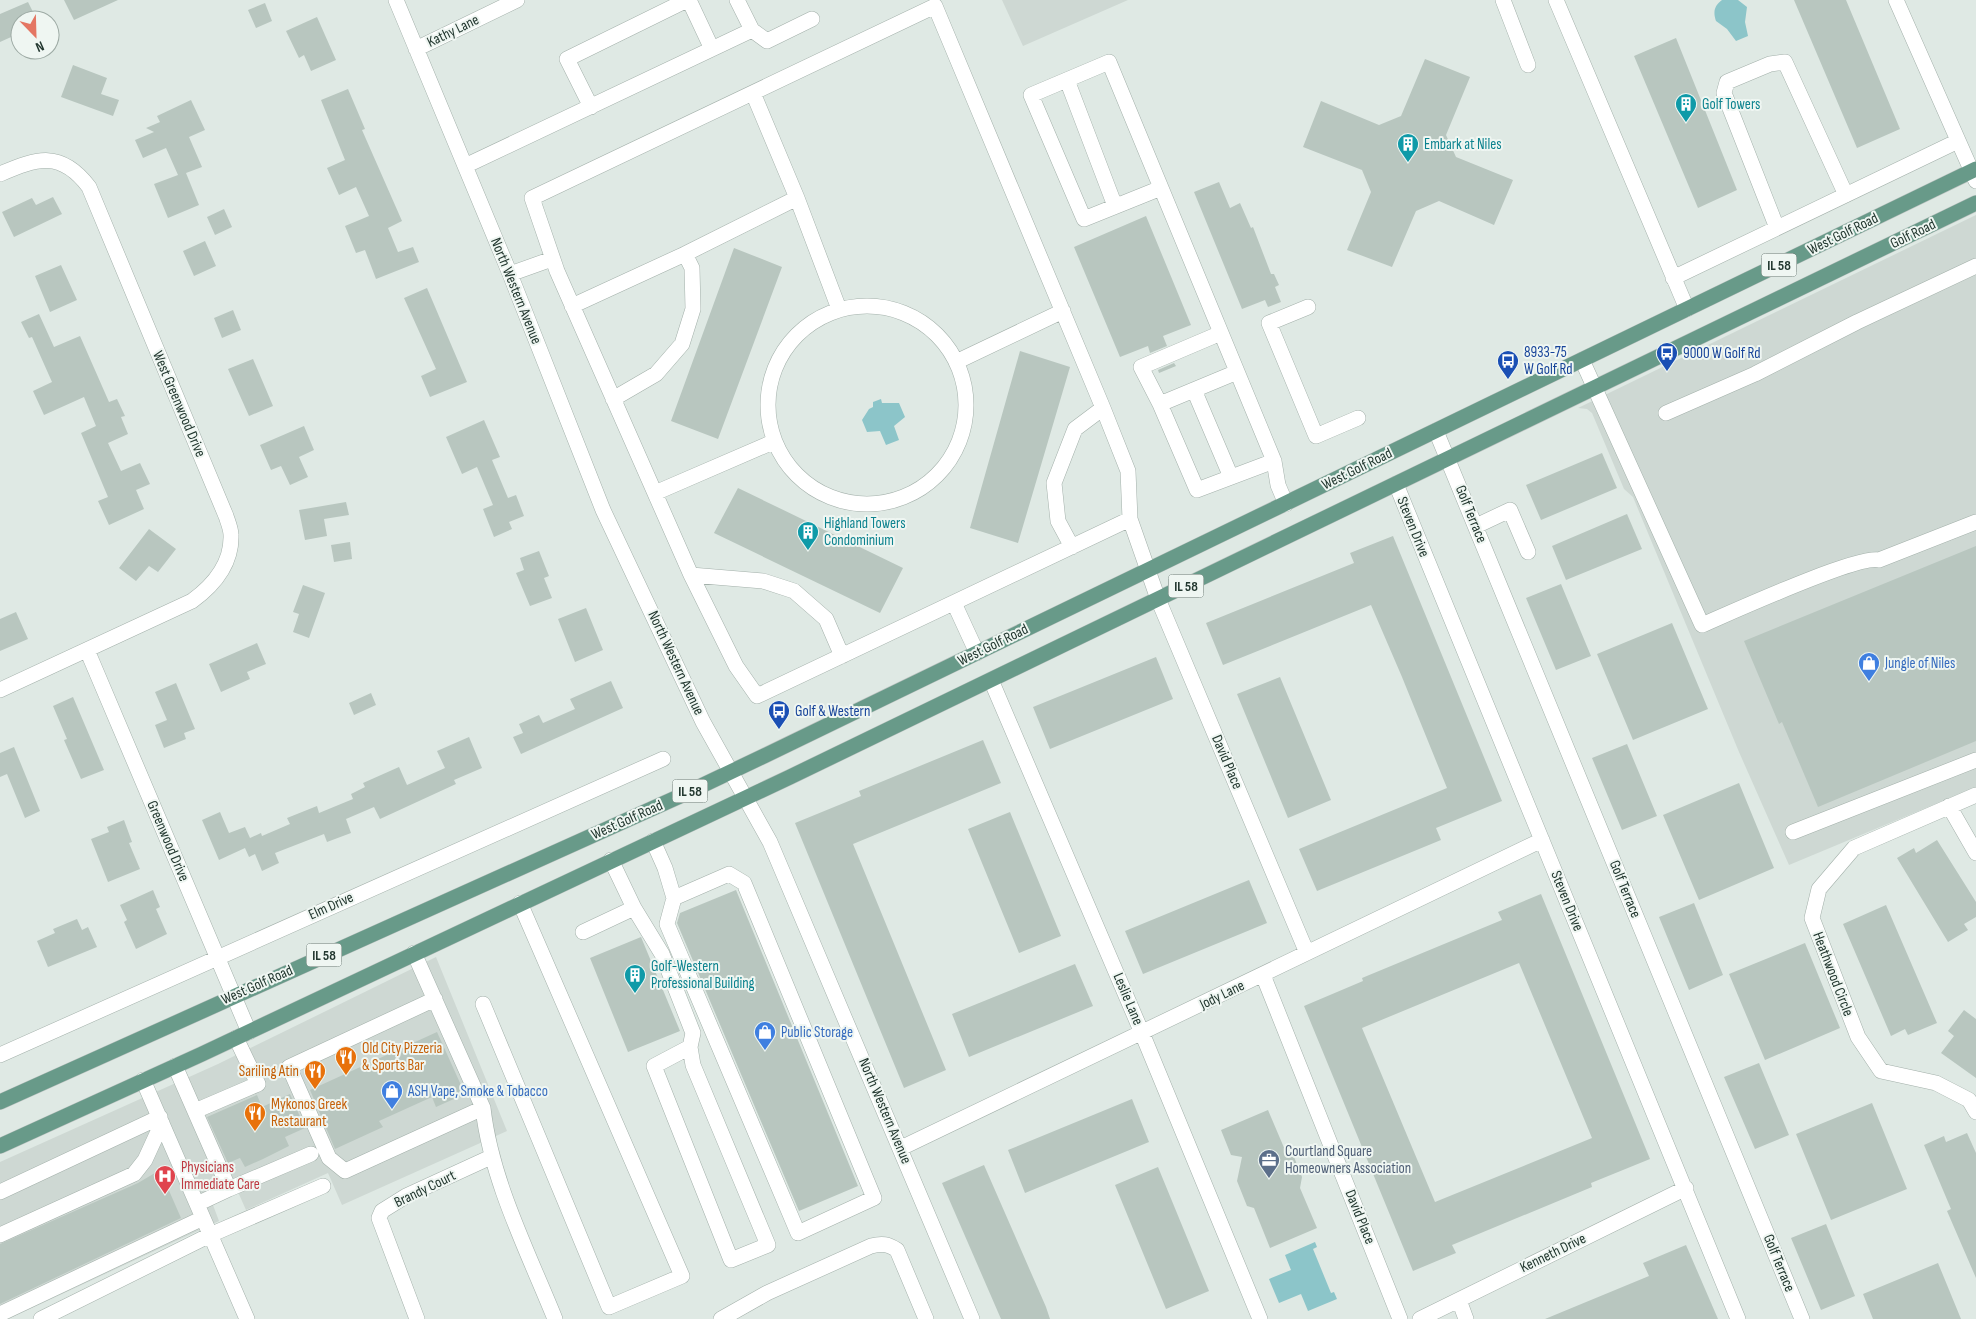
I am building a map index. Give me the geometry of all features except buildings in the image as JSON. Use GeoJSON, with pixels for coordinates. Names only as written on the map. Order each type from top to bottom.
{"type":"FeatureCollection","features":[{"type":"Feature","properties":{"kind":"main road","name":"West Golf Road"},"geometry":{"type":"LineString","coordinates":[[0,1102],[730,772],[1687,309],[1975,174]]}},
{"type":"Feature","properties":{"kind":"main road","name":"Golf Road"},"geometry":{"type":"LineString","coordinates":[[1850,264],[1976,203]]}},
{"type":"Feature","properties":{"kind":"main road","name":"West Golf Road"},"geometry":{"type":"LineString","coordinates":[[0,1146],[242,1035],[746,798],[1850,264]]}},
{"type":"Feature","properties":{"kind":"street","name":"North Western Avenue"},"geometry":{"type":"LineString","coordinates":[[396,0],[510,274],[603,510],[699,713],[770,842],[972,1319]]}},
{"type":"Feature","properties":{"kind":"street","name":"Kathy Lane"},"geometry":{"type":"LineString","coordinates":[[416,49],[517,0]]}},
{"type":"Feature","properties":{"kind":"street"},"geometry":{"type":"LineString","coordinates":[[591,107],[567,59],[688,0],[712,49]]}},
{"type":"Feature","properties":{"kind":"street"},"geometry":{"type":"LineString","coordinates":[[737,0],[752,30],[766,41],[812,19]]}},
{"type":"Feature","properties":{"kind":"street"},"geometry":{"type":"LineString","coordinates":[[1503,0],[1528,66]]}},
{"type":"Feature","properties":{"kind":"street"},"geometry":{"type":"LineString","coordinates":[[1896,0],[1958,141],[1975,174]]}},
{"type":"Feature","properties":{"kind":"street"},"geometry":{"type":"LineString","coordinates":[[1558,1],[1687,309]]}},
{"type":"Feature","properties":{"kind":"street","name":"David Place"},"geometry":{"type":"LineString","coordinates":[[753,93],[935,6],[1128,471],[1130,520],[1158,599],[1307,954]]}},
{"type":"Feature","properties":{"kind":"street"},"geometry":{"type":"LineString","coordinates":[[465,166],[752,30]]}},
{"type":"Feature","properties":{"kind":"street"},"geometry":{"type":"LineString","coordinates":[[1161,188],[1084,219],[1031,95],[1109,62],[1274,461],[1278,485],[1286,504]]}},
{"type":"Feature","properties":{"kind":"street"},"geometry":{"type":"LineString","coordinates":[[1777,228],[1724,93],[1727,82],[1770,64],[1785,62],[1846,194]]}},
{"type":"Feature","properties":{"kind":"street"},"geometry":{"type":"LineString","coordinates":[[1066,80],[1115,206]]}},
{"type":"Feature","properties":{"kind":"street"},"geometry":{"type":"LineString","coordinates":[[839,309],[797,198],[753,93],[532,198],[552,259],[691,575],[736,666],[757,696],[1130,520]]}},
{"type":"Feature","properties":{"kind":"street"},"geometry":{"type":"LineString","coordinates":[[1673,278],[1958,141]]}},
{"type":"Feature","properties":{"kind":"street","name":"West Greenwood Drive"},"geometry":{"type":"LineString","coordinates":[[0,174],[26,163],[45,160],[64,163],[79,173],[89,187],[226,516],[231,534],[229,556],[222,572],[210,588],[192,600],[0,690]]}},
{"type":"Feature","properties":{"kind":"street"},"geometry":{"type":"LineString","coordinates":[[572,306],[685,254],[797,198]]}},
{"type":"Feature","properties":{"kind":"street"},"geometry":{"type":"LineString","coordinates":[[613,399],[656,374],[682,344],[693,309],[692,268],[685,254]]}},
{"type":"Feature","properties":{"kind":"street"},"geometry":{"type":"LineString","coordinates":[[510,274],[552,259]]}},
{"type":"Feature","properties":{"kind":"street"},"geometry":{"type":"LineString","coordinates":[[1666,412],[1756,374],[1857,322],[1976,266]]}},
{"type":"Feature","properties":{"kind":"street"},"geometry":{"type":"LineString","coordinates":[[861,306],[888,308],[926,323],[947,346],[956,362],[966,392],[965,424],[954,454],[934,479],[907,497],[876,505],[844,503],[814,491],[790,470],[773,442],[766,410],[770,377],[785,347],[809,324],[839,309],[861,306]]}},
{"type":"Feature","properties":{"kind":"street"},"geometry":{"type":"LineString","coordinates":[[1308,306],[1269,323],[1316,436],[1358,418]]}},
{"type":"Feature","properties":{"kind":"street"},"geometry":{"type":"LineString","coordinates":[[956,362],[1063,311]]}},
{"type":"Feature","properties":{"kind":"street"},"geometry":{"type":"LineString","coordinates":[[1221,333],[1141,367],[1160,404],[1197,490],[1274,461]]}},
{"type":"Feature","properties":{"kind":"street"},"geometry":{"type":"LineString","coordinates":[[1582,360],[1702,625],[1833,571],[1866,560],[1879,560],[1976,522]]}},
{"type":"Feature","properties":{"kind":"street"},"geometry":{"type":"LineString","coordinates":[[1160,404],[1237,372]]}},
{"type":"Feature","properties":{"kind":"street"},"geometry":{"type":"LineString","coordinates":[[1194,390],[1231,477]]}},
{"type":"Feature","properties":{"kind":"street"},"geometry":{"type":"LineString","coordinates":[[1072,548],[1058,521],[1054,483],[1075,429],[1103,408]]}},
{"type":"Feature","properties":{"kind":"street","name":"Golf Terrace"},"geometry":{"type":"LineString","coordinates":[[1436,431],[1802,1319]]}},
{"type":"Feature","properties":{"kind":"street"},"geometry":{"type":"LineString","coordinates":[[655,492],[773,442]]}},
{"type":"Feature","properties":{"kind":"street","name":"Steven Drive"},"geometry":{"type":"LineString","coordinates":[[1396,484],[1686,1188],[1738,1319]]}},
{"type":"Feature","properties":{"kind":"street"},"geometry":{"type":"LineString","coordinates":[[1476,526],[1510,510],[1528,552]]}},
{"type":"Feature","properties":{"kind":"street"},"geometry":{"type":"LineString","coordinates":[[691,575],[763,581],[794,590],[826,619],[842,656]]}},
{"type":"Feature","properties":{"kind":"street"},"geometry":{"type":"LineString","coordinates":[[954,603],[977,653]]}},
{"type":"Feature","properties":{"kind":"street","name":"Greenwood Drive"},"geometry":{"type":"LineString","coordinates":[[87,650],[234,996],[242,1035],[258,1084],[195,1112]]}},
{"type":"Feature","properties":{"kind":"street","name":"Leslie Lane"},"geometry":{"type":"LineString","coordinates":[[991,680],[1142,1033],[1260,1319]]}},
{"type":"Feature","properties":{"kind":"street","name":"Elm Drive"},"geometry":{"type":"LineString","coordinates":[[0,1055],[663,758]]}},
{"type":"Feature","properties":{"kind":"street"},"geometry":{"type":"LineString","coordinates":[[1794,832],[1976,760]]}},
{"type":"Feature","properties":{"kind":"street","name":"Heathwood Circle"},"geometry":{"type":"LineString","coordinates":[[1976,795],[1854,848],[1819,889],[1812,918],[1858,1037],[1881,1071],[1936,1083],[1969,1100],[1976,1112]]}},
{"type":"Feature","properties":{"kind":"street"},"geometry":{"type":"LineString","coordinates":[[1949,806],[1976,854]]}},
{"type":"Feature","properties":{"kind":"street","name":"Jody Lane"},"geometry":{"type":"LineString","coordinates":[[901,1148],[1542,840]]}},
{"type":"Feature","properties":{"kind":"street"},"geometry":{"type":"LineString","coordinates":[[653,841],[665,868],[674,898],[667,924],[798,1233],[874,1198],[744,883],[729,874],[674,898]]}},
{"type":"Feature","properties":{"kind":"street"},"geometry":{"type":"LineString","coordinates":[[611,860],[634,908],[662,954],[693,1034],[690,1047],[693,1065],[768,1245],[731,1260],[654,1066],[690,1047]]}},
{"type":"Feature","properties":{"kind":"street"},"geometry":{"type":"LineString","coordinates":[[482,1004],[609,1306],[682,1276],[520,903]]}},
{"type":"Feature","properties":{"kind":"street"},"geometry":{"type":"LineString","coordinates":[[583,932],[634,908]]}},
{"type":"Feature","properties":{"kind":"street"},"geometry":{"type":"LineString","coordinates":[[414,954],[483,1108],[485,1131],[495,1172],[555,1319]]}},
{"type":"Feature","properties":{"kind":"street","name":"David Place"},"geometry":{"type":"LineString","coordinates":[[1263,975],[1400,1319]]}},
{"type":"Feature","properties":{"kind":"street"},"geometry":{"type":"LineString","coordinates":[[435,999],[289,1067],[329,1158],[345,1171],[483,1108]]}},
{"type":"Feature","properties":{"kind":"street"},"geometry":{"type":"LineString","coordinates":[[175,1066],[229,1190]]}},
{"type":"Feature","properties":{"kind":"street"},"geometry":{"type":"LineString","coordinates":[[143,1080],[247,1319]]}},
{"type":"Feature","properties":{"kind":"street"},"geometry":{"type":"LineString","coordinates":[[0,1192],[161,1120]]}},
{"type":"Feature","properties":{"kind":"street"},"geometry":{"type":"LineString","coordinates":[[0,1235],[134,1174],[146,1160],[161,1120]]}},
{"type":"Feature","properties":{"kind":"street"},"geometry":{"type":"LineString","coordinates":[[197,1204],[311,1154]]}},
{"type":"Feature","properties":{"kind":"street","name":"Brandy Court"},"geometry":{"type":"LineString","coordinates":[[417,1319],[379,1218],[382,1211],[406,1196],[492,1157]]}},
{"type":"Feature","properties":{"kind":"street"},"geometry":{"type":"LineString","coordinates":[[41,1319],[210,1235],[323,1186]]}},
{"type":"Feature","properties":{"kind":"street","name":"Kenneth Drive"},"geometry":{"type":"LineString","coordinates":[[1420,1319],[1686,1188]]}},
{"type":"Feature","properties":{"kind":"street"},"geometry":{"type":"LineString","coordinates":[[0,1314],[203,1218]]}},
{"type":"Feature","properties":{"kind":"street"},"geometry":{"type":"LineString","coordinates":[[721,1319],[739,1315],[767,1293],[879,1244],[888,1244],[897,1250],[926,1319]]}},
{"type":"Feature","properties":{"kind":"street"},"geometry":{"type":"LineString","coordinates":[[1458,1300],[1466,1319]]}},
{"type":"Feature","properties":{"kind":"shaded area"},"geometry":{"type":"Polygon","coordinates":[[[1002,0],[1128,0],[1023,46],[1002,0]]]}},
{"type":"Feature","properties":{"kind":"shaded area"},"geometry":{"type":"Polygon","coordinates":[[[1976,215],[1976,787],[1789,865],[1739,752],[1633,497],[1624,489],[1592,413],[1587,409],[1578,408],[1976,215]]]}},
{"type":"Feature","properties":{"kind":"shaded area"},"geometry":{"type":"Polygon","coordinates":[[[436,957],[507,1131],[342,1205],[328,1173],[246,1210],[238,1192],[213,1205],[219,1221],[9,1319],[0,1319],[0,1162],[218,1064],[436,957]]]}},
{"type":"Feature","properties":{"kind":"water"},"geometry":{"type":"Polygon","coordinates":[[[1722,0],[1738,0],[1747,7],[1745,22],[1748,36],[1736,41],[1727,29],[1716,21],[1715,9],[1722,0]]]}},
{"type":"Feature","properties":{"kind":"water"},"geometry":{"type":"Polygon","coordinates":[[[881,399],[882,403],[899,403],[905,417],[894,426],[899,440],[886,445],[880,431],[867,432],[862,420],[869,409],[873,407],[873,402],[881,399]]]}},
{"type":"Feature","properties":{"kind":"water"},"geometry":{"type":"Polygon","coordinates":[[[1315,1242],[1317,1247],[1313,1249],[1331,1293],[1334,1292],[1337,1299],[1308,1311],[1301,1294],[1279,1303],[1269,1279],[1291,1270],[1285,1255],[1315,1242]]]}},
{"type":"Feature","properties":{"kind":"place","name":"Golf Towers"},"geometry":{"type":"Point","coordinates":[1686,123]}},
{"type":"Feature","properties":{"kind":"place","name":"Embark at Niles"},"geometry":{"type":"Point","coordinates":[1408,163]}},
{"type":"Feature","properties":{"kind":"place","name":"9000 W Golf Rd"},"geometry":{"type":"Point","coordinates":[1667,372]}},
{"type":"Feature","properties":{"kind":"place","name":"8933-75 W Golf Rd"},"geometry":{"type":"Point","coordinates":[1508,380]}},
{"type":"Feature","properties":{"kind":"place","name":"Highland Towers Condominium"},"geometry":{"type":"Point","coordinates":[808,551]}},
{"type":"Feature","properties":{"kind":"place","name":"Jungle of Niles"},"geometry":{"type":"Point","coordinates":[1869,682]}},
{"type":"Feature","properties":{"kind":"place","name":"Golf & Western"},"geometry":{"type":"Point","coordinates":[779,730]}},
{"type":"Feature","properties":{"kind":"place","name":"Golf-Western Professional Building"},"geometry":{"type":"Point","coordinates":[635,994]}},
{"type":"Feature","properties":{"kind":"place","name":"Public Storage"},"geometry":{"type":"Point","coordinates":[765,1051]}},
{"type":"Feature","properties":{"kind":"place","name":"Old City Pizzeria & Sports Bar"},"geometry":{"type":"Point","coordinates":[346,1076]}},
{"type":"Feature","properties":{"kind":"place","name":"Sariling Atin"},"geometry":{"type":"Point","coordinates":[315,1090]}},
{"type":"Feature","properties":{"kind":"place","name":"ASH Vape, Smoke & Tobacco"},"geometry":{"type":"Point","coordinates":[392,1110]}},
{"type":"Feature","properties":{"kind":"place","name":"Mykonos Greek Restaurant"},"geometry":{"type":"Point","coordinates":[255,1132]}},
{"type":"Feature","properties":{"kind":"place","name":"Courtland Square Homeowners Association"},"geometry":{"type":"Point","coordinates":[1269,1179]}},
{"type":"Feature","properties":{"kind":"place","name":"Physicians Immediate Care"},"geometry":{"type":"Point","coordinates":[165,1195]}}]}
